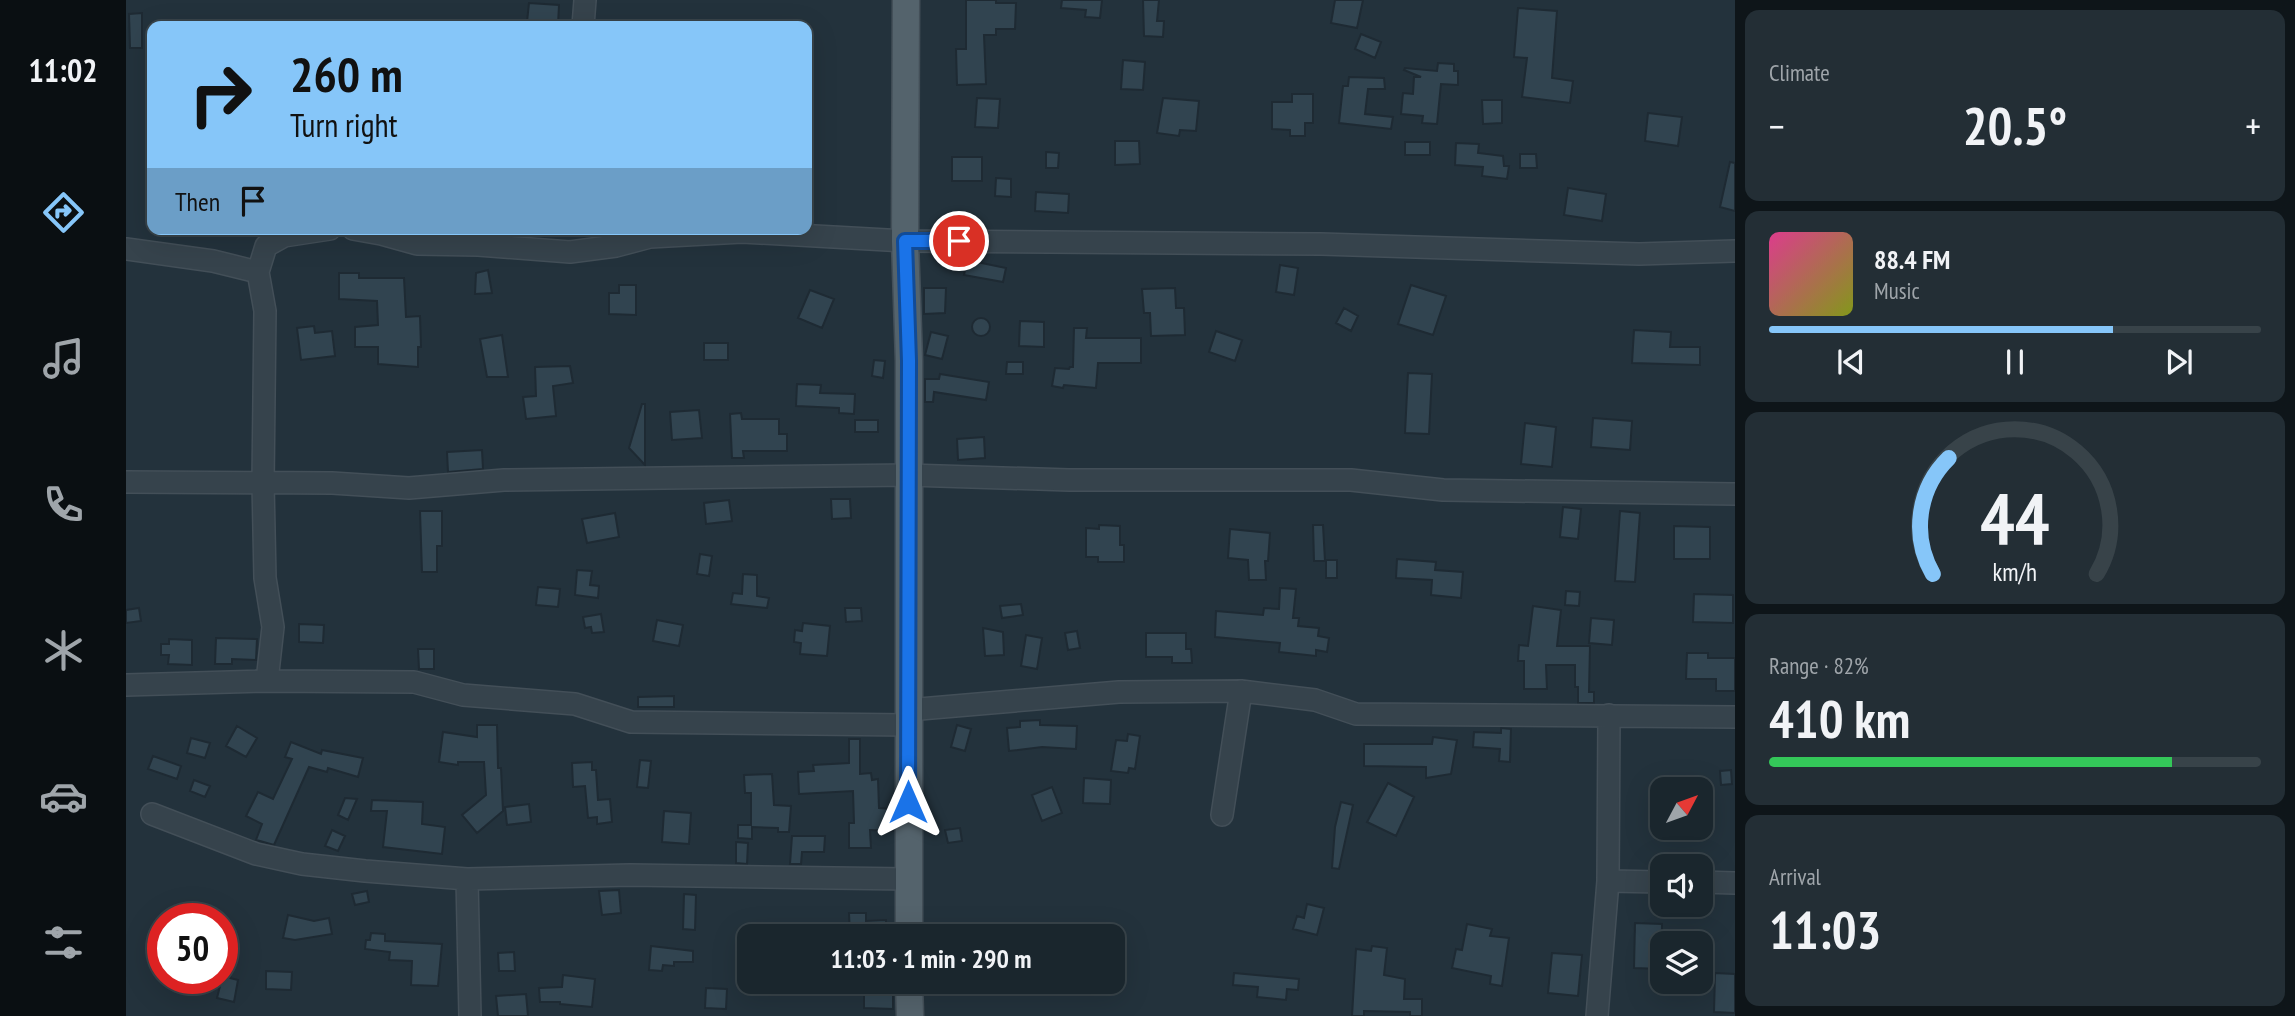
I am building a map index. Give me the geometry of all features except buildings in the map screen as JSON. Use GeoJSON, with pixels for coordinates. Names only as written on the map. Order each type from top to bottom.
{"type":"FeatureCollection","features":[{"type":"Feature","properties":{"kind":"main road"},"geometry":{"type":"LineString","coordinates":[[906,0],[909,924]]}},
{"type":"Feature","properties":{"kind":"main road"},"geometry":{"type":"LineString","coordinates":[[909,994],[910,1016]]}},
{"type":"Feature","properties":{"kind":"street"},"geometry":{"type":"LineString","coordinates":[[583,21],[584,0]]}},
{"type":"Feature","properties":{"kind":"street"},"geometry":{"type":"LineString","coordinates":[[267,681],[273,627],[265,578],[265,311],[258,272],[270,238],[291,235]]}},
{"type":"Feature","properties":{"kind":"street"},"geometry":{"type":"LineString","coordinates":[[388,235],[417,244],[570,251],[616,246],[641,235]]}},
{"type":"Feature","properties":{"kind":"street"},"geometry":{"type":"LineString","coordinates":[[797,235],[905,241],[1321,244],[1639,254],[1735,251]]}},
{"type":"Feature","properties":{"kind":"street"},"geometry":{"type":"LineString","coordinates":[[126,249],[214,261],[258,272]]}},
{"type":"Feature","properties":{"kind":"street"},"geometry":{"type":"LineString","coordinates":[[126,482],[409,488],[504,480],[909,475],[1069,480],[1351,480],[1443,490],[1735,494]]}},
{"type":"Feature","properties":{"kind":"street"},"geometry":{"type":"LineString","coordinates":[[126,685],[267,681],[414,682],[463,695],[575,704],[631,722],[909,718],[1119,692],[1241,691],[1315,699],[1356,714],[1735,717]]}},
{"type":"Feature","properties":{"kind":"street"},"geometry":{"type":"LineString","coordinates":[[1222,815],[1241,691]]}},
{"type":"Feature","properties":{"kind":"street"},"geometry":{"type":"LineString","coordinates":[[1597,1016],[1608,881],[1609,715]]}},
{"type":"Feature","properties":{"kind":"street"},"geometry":{"type":"LineString","coordinates":[[152,814],[256,854],[302,864],[467,879],[630,875],[908,879]]}},
{"type":"Feature","properties":{"kind":"street"},"geometry":{"type":"LineString","coordinates":[[467,879],[470,1016]]}},
{"type":"Feature","properties":{"kind":"street"},"geometry":{"type":"LineString","coordinates":[[1608,881],[1650,881]]}},
{"type":"Feature","properties":{"kind":"street"},"geometry":{"type":"LineString","coordinates":[[1713,882],[1735,883]]}},
{"type":"Feature","properties":{"kind":"route"},"geometry":{"type":"LineString","coordinates":[[908,802],[909,361],[905,241],[959,241]]}}]}
